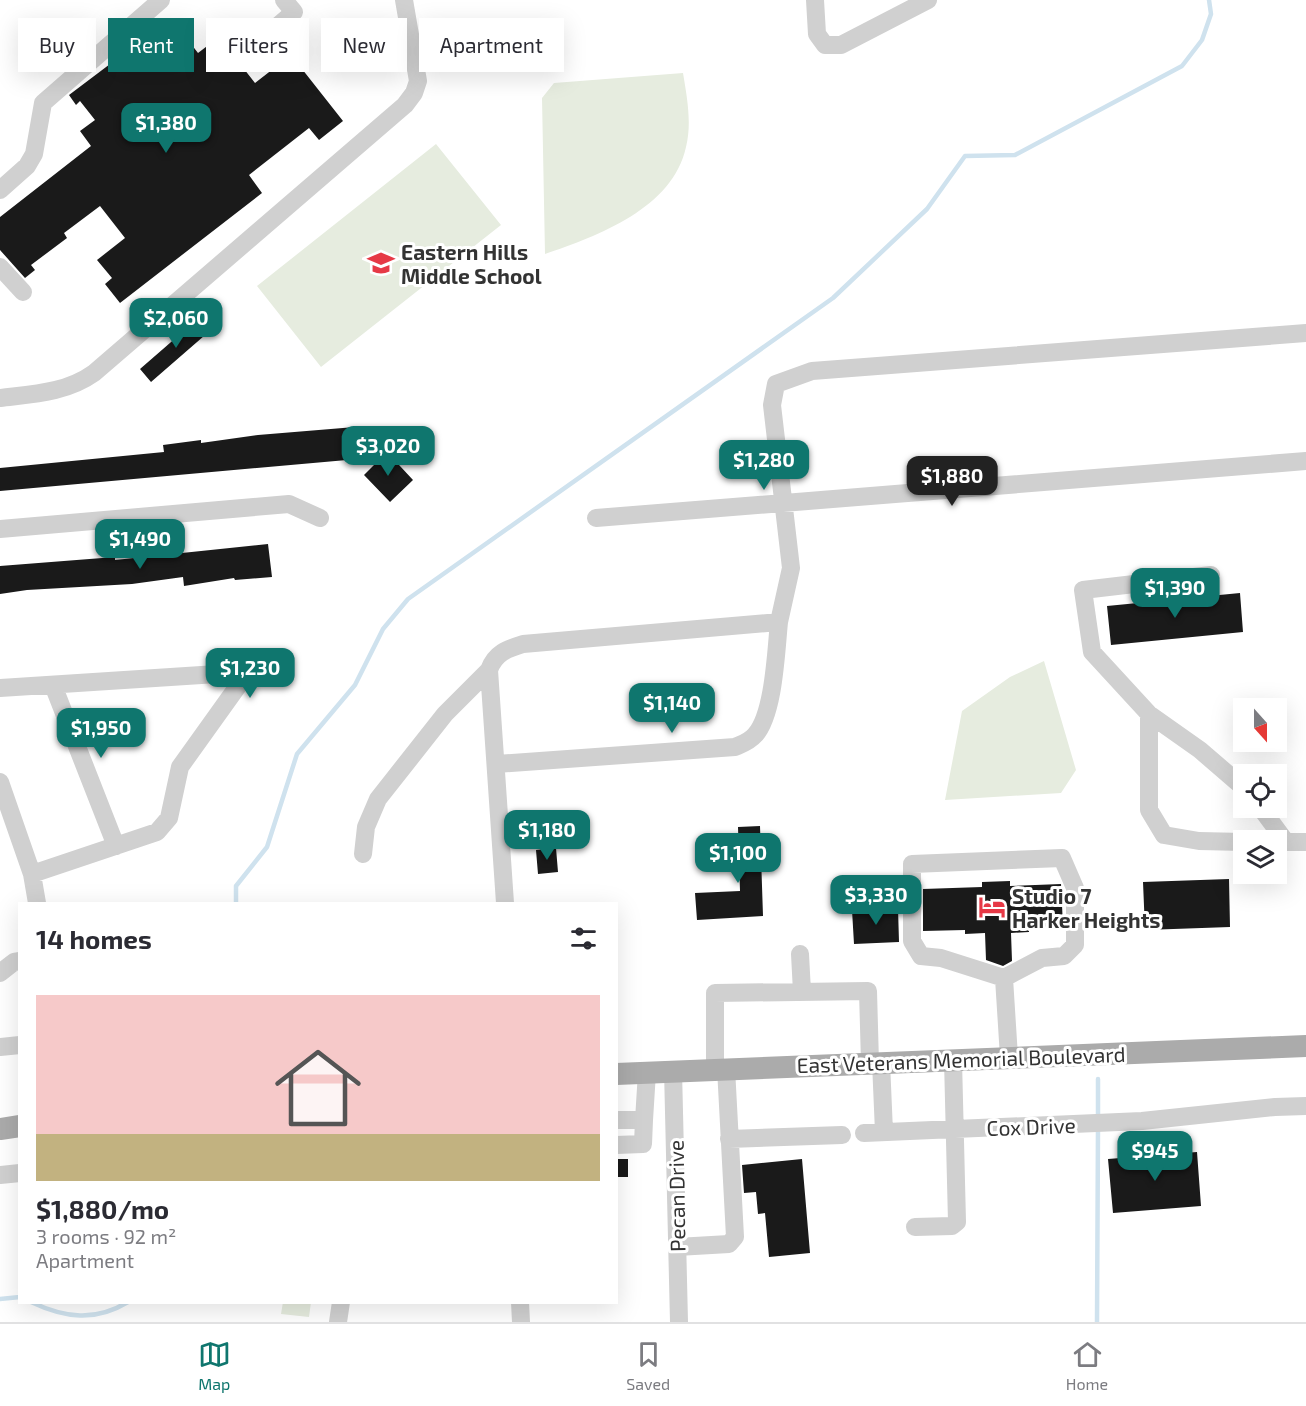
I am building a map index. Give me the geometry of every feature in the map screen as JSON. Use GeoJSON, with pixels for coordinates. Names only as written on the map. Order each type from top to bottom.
{"type":"FeatureCollection","features":[{"type":"Feature","properties":{"kind":"main road","name":"East Veterans Memorial Boulevard"},"geometry":{"type":"LineString","coordinates":[[618,1074],[1306,1046]]}},
{"type":"Feature","properties":{"kind":"main road"},"geometry":{"type":"LineString","coordinates":[[0,1129],[18,1126]]}},
{"type":"Feature","properties":{"kind":"street"},"geometry":{"type":"LineString","coordinates":[[0,190],[27,166],[34,154],[44,103],[161,0]]}},
{"type":"Feature","properties":{"kind":"street"},"geometry":{"type":"LineString","coordinates":[[284,0],[294,12],[287,18]]}},
{"type":"Feature","properties":{"kind":"street"},"geometry":{"type":"LineString","coordinates":[[0,398],[62,389],[94,373],[405,105],[414,93],[418,81],[404,0]]}},
{"type":"Feature","properties":{"kind":"street"},"geometry":{"type":"LineString","coordinates":[[815,0],[817,34],[825,45],[842,45],[928,0]]}},
{"type":"Feature","properties":{"kind":"street"},"geometry":{"type":"LineString","coordinates":[[0,267],[22,292]]}},
{"type":"Feature","properties":{"kind":"street"},"geometry":{"type":"LineString","coordinates":[[497,764],[735,747],[747,742],[758,730],[765,715],[779,622],[791,568],[772,405],[776,384],[812,371],[1306,333]]}},
{"type":"Feature","properties":{"kind":"street"},"geometry":{"type":"LineString","coordinates":[[596,518],[1306,461]]}},
{"type":"Feature","properties":{"kind":"street"},"geometry":{"type":"LineString","coordinates":[[0,529],[289,504],[320,518]]}},
{"type":"Feature","properties":{"kind":"street"},"geometry":{"type":"LineString","coordinates":[[1211,575],[1083,590],[1092,652],[1149,714],[1200,750],[1233,778]]}},
{"type":"Feature","properties":{"kind":"street"},"geometry":{"type":"LineString","coordinates":[[363,854],[366,827],[378,799],[445,714],[489,670],[503,650],[523,644],[779,622]]}},
{"type":"Feature","properties":{"kind":"street"},"geometry":{"type":"LineString","coordinates":[[489,670],[505,902]]}},
{"type":"Feature","properties":{"kind":"street"},"geometry":{"type":"LineString","coordinates":[[0,688],[248,672],[180,767],[169,818],[157,832],[32,874]]}},
{"type":"Feature","properties":{"kind":"street"},"geometry":{"type":"LineString","coordinates":[[53,685],[116,846]]}},
{"type":"Feature","properties":{"kind":"street"},"geometry":{"type":"LineString","coordinates":[[1149,714],[1149,810],[1164,835],[1199,842],[1233,842]]}},
{"type":"Feature","properties":{"kind":"street"},"geometry":{"type":"LineString","coordinates":[[0,782],[32,874],[37,902]]}},
{"type":"Feature","properties":{"kind":"street"},"geometry":{"type":"LineString","coordinates":[[1287,842],[1306,842]]}},
{"type":"Feature","properties":{"kind":"street"},"geometry":{"type":"LineString","coordinates":[[1062,858],[1075,888],[1075,945],[1064,956],[1042,957],[1004,978],[941,958],[921,956],[912,941],[912,864],[1062,858]]}},
{"type":"Feature","properties":{"kind":"street"},"geometry":{"type":"LineString","coordinates":[[800,954],[802,992]]}},
{"type":"Feature","properties":{"kind":"street"},"geometry":{"type":"LineString","coordinates":[[0,973],[18,961]]}},
{"type":"Feature","properties":{"kind":"street"},"geometry":{"type":"LineString","coordinates":[[1004,978],[1009,1057]]}},
{"type":"Feature","properties":{"kind":"street"},"geometry":{"type":"LineString","coordinates":[[677,1247],[729,1244],[735,1237],[729,1139],[715,993],[868,991],[884,1132]]}},
{"type":"Feature","properties":{"kind":"street"},"geometry":{"type":"LineString","coordinates":[[0,1047],[18,1045]]}},
{"type":"Feature","properties":{"kind":"street"},"geometry":{"type":"LineString","coordinates":[[915,1227],[952,1226],[957,1222],[954,1060]]}},
{"type":"Feature","properties":{"kind":"street","name":"Pecan Drive"},"geometry":{"type":"LineString","coordinates":[[673,1070],[679,1322]]}},
{"type":"Feature","properties":{"kind":"street"},"geometry":{"type":"LineString","coordinates":[[643,1144],[647,1072]]}},
{"type":"Feature","properties":{"kind":"street","name":"Cox Drive"},"geometry":{"type":"LineString","coordinates":[[864,1132],[1142,1121],[1306,1106]]}},
{"type":"Feature","properties":{"kind":"street"},"geometry":{"type":"LineString","coordinates":[[618,1120],[644,1120]]}},
{"type":"Feature","properties":{"kind":"street"},"geometry":{"type":"LineString","coordinates":[[729,1139],[842,1135]]}},
{"type":"Feature","properties":{"kind":"street"},"geometry":{"type":"LineString","coordinates":[[618,1144],[675,1144]]}},
{"type":"Feature","properties":{"kind":"street"},"geometry":{"type":"LineString","coordinates":[[0,1175],[18,1173]]}},
{"type":"Feature","properties":{"kind":"street"},"geometry":{"type":"LineString","coordinates":[[338,1322],[341,1304]]}},
{"type":"Feature","properties":{"kind":"street"},"geometry":{"type":"LineString","coordinates":[[520,1304],[521,1322]]}},
{"type":"Feature","properties":{"kind":"shaded area"},"geometry":{"type":"Polygon","coordinates":[[[683,73],[688,110],[688,138],[678,168],[666,187],[650,203],[630,217],[588,238],[545,254],[542,98],[554,83],[683,73]]]}},
{"type":"Feature","properties":{"kind":"shaded area"},"geometry":{"type":"Polygon","coordinates":[[[436,144],[501,225],[321,367],[257,286],[436,144]]]}},
{"type":"Feature","properties":{"kind":"shaded area"},"geometry":{"type":"Polygon","coordinates":[[[1044,661],[1076,770],[1061,793],[945,800],[962,711],[1010,677],[1044,661]]]}},
{"type":"Feature","properties":{"kind":"shaded area"},"geometry":{"type":"Polygon","coordinates":[[[283,1304],[311,1304],[309,1317],[281,1314],[283,1304]]]}},
{"type":"Feature","properties":{"kind":"building"},"geometry":{"type":"Polygon","coordinates":[[[206,47],[206,72],[246,72],[255,83],[269,72],[304,72],[343,121],[319,140],[309,128],[249,175],[262,193],[120,303],[105,284],[112,278],[97,260],[125,238],[100,206],[64,233],[67,238],[31,265],[35,270],[25,278],[0,250],[0,217],[91,146],[80,131],[95,120],[80,101],[76,105],[69,95],[108,66],[108,72],[194,72],[194,48],[198,53],[206,47]]]}},
{"type":"Feature","properties":{"kind":"building"},"geometry":{"type":"Polygon","coordinates":[[[201,316],[212,329],[151,382],[140,369],[201,316]]]}},
{"type":"Feature","properties":{"kind":"building"},"geometry":{"type":"Polygon","coordinates":[[[355,427],[358,459],[0,491],[0,468],[164,452],[163,445],[201,440],[201,443],[258,435],[355,427]]]}},
{"type":"Feature","properties":{"kind":"building"},"geometry":{"type":"Polygon","coordinates":[[[387,452],[413,480],[390,502],[364,475],[387,452]]]}},
{"type":"Feature","properties":{"kind":"building"},"geometry":{"type":"Polygon","coordinates":[[[268,544],[272,577],[235,580],[234,578],[184,586],[183,577],[132,584],[27,590],[0,594],[0,566],[115,557],[115,560],[268,544]]]}},
{"type":"Feature","properties":{"kind":"building"},"geometry":{"type":"Polygon","coordinates":[[[1240,593],[1243,632],[1111,645],[1107,606],[1240,593]]]}},
{"type":"Feature","properties":{"kind":"building"},"geometry":{"type":"Polygon","coordinates":[[[551,816],[556,825],[517,847],[512,838],[551,816]]]}},
{"type":"Feature","properties":{"kind":"building"},"geometry":{"type":"Polygon","coordinates":[[[760,826],[763,916],[697,920],[695,893],[740,891],[738,827],[760,826]]]}},
{"type":"Feature","properties":{"kind":"building"},"geometry":{"type":"Polygon","coordinates":[[[556,848],[558,872],[538,874],[536,850],[556,848]]]}},
{"type":"Feature","properties":{"kind":"building"},"geometry":{"type":"Polygon","coordinates":[[[1229,879],[1230,927],[1145,930],[1143,882],[1229,879]]]}},
{"type":"Feature","properties":{"kind":"building","name":"Studio 7 Harker Heights"},"geometry":{"type":"Polygon","coordinates":[[[1010,881],[1010,886],[1061,884],[1063,926],[1029,927],[1029,932],[1011,933],[1012,961],[1003,966],[986,960],[985,933],[965,934],[965,930],[923,931],[923,889],[982,887],[982,882],[1010,881]]]}},
{"type":"Feature","properties":{"kind":"building"},"geometry":{"type":"Polygon","coordinates":[[[898,908],[899,942],[854,944],[852,910],[898,908]]]}},
{"type":"Feature","properties":{"kind":"building"},"geometry":{"type":"Polygon","coordinates":[[[1197,1152],[1201,1206],[1113,1213],[1108,1159],[1197,1152]]]}},
{"type":"Feature","properties":{"kind":"building"},"geometry":{"type":"Polygon","coordinates":[[[618,1159],[628,1159],[628,1177],[618,1177],[618,1159]]]}},
{"type":"Feature","properties":{"kind":"building"},"geometry":{"type":"Polygon","coordinates":[[[802,1159],[810,1253],[769,1257],[765,1213],[758,1214],[756,1192],[744,1193],[742,1165],[802,1159]]]}},
{"type":"Feature","properties":{"kind":"waterway"},"geometry":{"type":"LineString","coordinates":[[236,902],[236,886],[267,847],[297,754],[355,685],[383,629],[408,599],[833,298],[927,209],[965,156],[1015,155],[1182,66],[1202,40],[1211,14],[1209,0]]}},
{"type":"Feature","properties":{"kind":"waterway"},"geometry":{"type":"LineString","coordinates":[[1098,1079],[1098,1118]]}},
{"type":"Feature","properties":{"kind":"waterway"},"geometry":{"type":"LineString","coordinates":[[1097,1322],[1098,1127]]}},
{"type":"Feature","properties":{"kind":"waterway"},"geometry":{"type":"LineString","coordinates":[[0,1299],[18,1297]]}},
{"type":"Feature","properties":{"kind":"waterway"},"geometry":{"type":"LineString","coordinates":[[36,1304],[56,1312],[80,1316],[104,1313],[124,1304]]}},
{"type":"Feature","properties":{"kind":"place","name":"Eastern Hills Middle School"},"geometry":{"type":"Point","coordinates":[381,263]}},
{"type":"Feature","properties":{"kind":"place","name":"Studio 7 Harker Heights"},"geometry":{"type":"Point","coordinates":[992,907]}}]}
